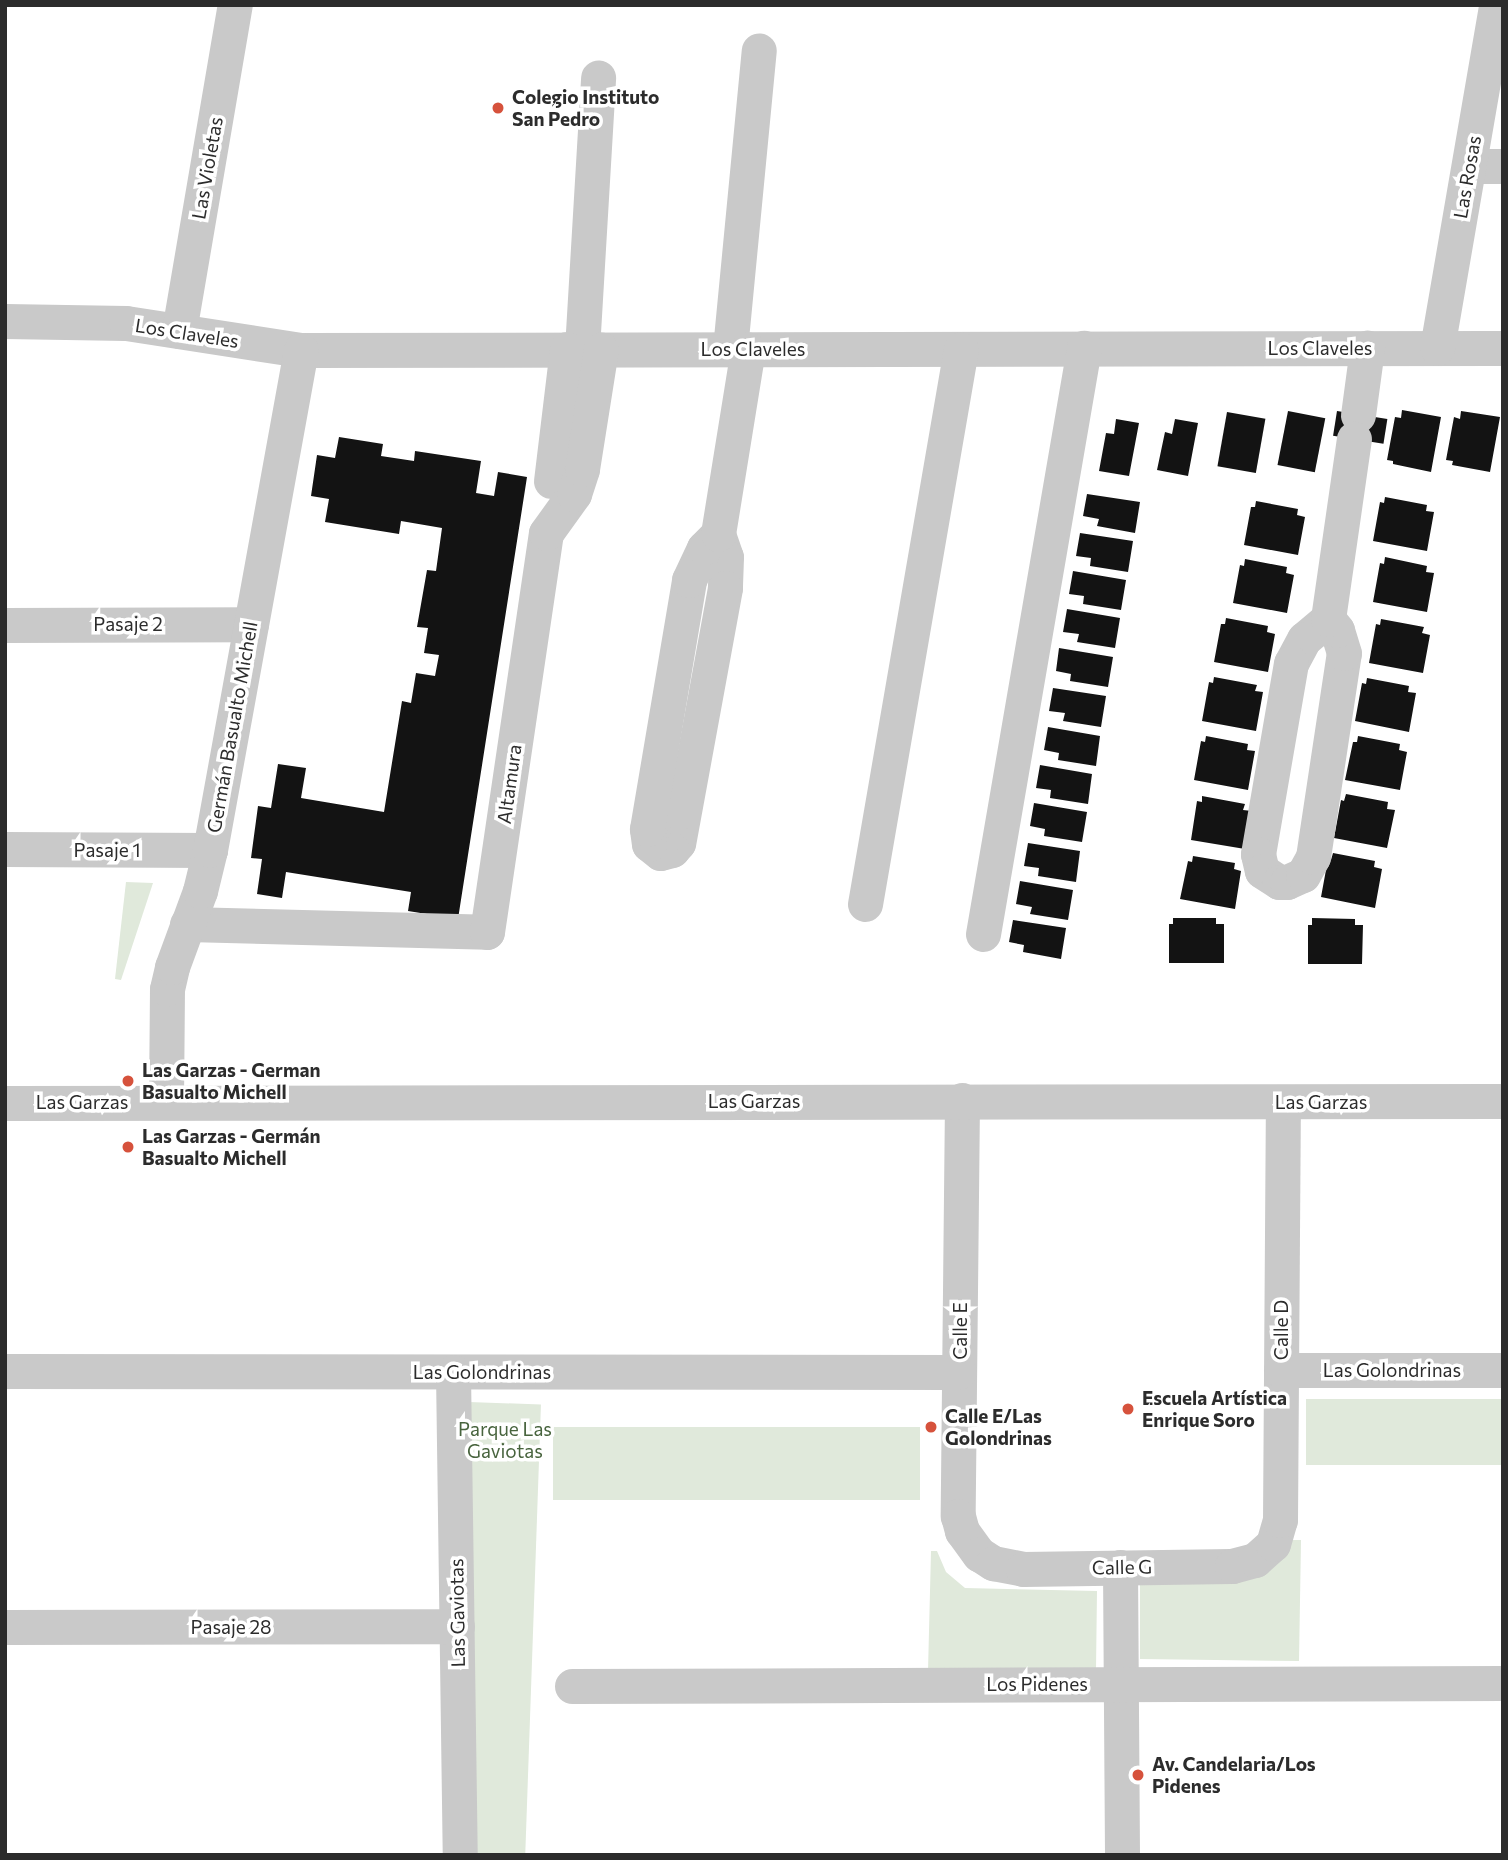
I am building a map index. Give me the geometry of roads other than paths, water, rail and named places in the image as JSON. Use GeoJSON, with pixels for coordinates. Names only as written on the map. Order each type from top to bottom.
{"type":"FeatureCollection","features":[{"type":"Feature","properties":{"kind":"street","name":"Las Violetas"},"geometry":{"type":"LineString","coordinates":[[179,331],[235,5]]}},
{"type":"Feature","properties":{"kind":"street","name":"Las Rosas"},"geometry":{"type":"LineString","coordinates":[[1437,348],[1496,5]]}},
{"type":"Feature","properties":{"kind":"street"},"geometry":{"type":"LineString","coordinates":[[718,534],[705,548],[689,580],[647,829],[649,844],[660,853],[672,850],[678,843],[727,568],[724,547],[718,534],[739,349],[759,50]]}},
{"type":"Feature","properties":{"kind":"street"},"geometry":{"type":"LineString","coordinates":[[551,481],[560,405],[583,349],[598,77]]}},
{"type":"Feature","properties":{"kind":"street"},"geometry":{"type":"LineString","coordinates":[[1469,166],[1503,166]]}},
{"type":"Feature","properties":{"kind":"street","name":"Los Claveles"},"geometry":{"type":"LineString","coordinates":[[5,321],[93,321],[301,350],[1503,348]]}},
{"type":"Feature","properties":{"kind":"street"},"geometry":{"type":"LineString","coordinates":[[983,934],[1084,348]]}},
{"type":"Feature","properties":{"kind":"street"},"geometry":{"type":"LineString","coordinates":[[1328,619],[1337,630],[1344,653],[1313,857],[1303,875],[1287,882],[1279,882],[1262,872],[1258,853],[1291,663],[1304,639],[1328,619],[1367,348]]}},
{"type":"Feature","properties":{"kind":"street","name":"Altamura"},"geometry":{"type":"LineString","coordinates":[[187,924],[487,932],[546,533],[575,494],[578,481],[583,349]]}},
{"type":"Feature","properties":{"kind":"street"},"geometry":{"type":"LineString","coordinates":[[865,904],[961,349]]}},
{"type":"Feature","properties":{"kind":"street","name":"Germán Basualto Michell"},"geometry":{"type":"LineString","coordinates":[[166,1102],[167,989],[210,850],[301,350]]}},
{"type":"Feature","properties":{"kind":"street","name":"Pasaje 2"},"geometry":{"type":"LineString","coordinates":[[5,625],[251,624]]}},
{"type":"Feature","properties":{"kind":"street","name":"Pasaje 1"},"geometry":{"type":"LineString","coordinates":[[5,849],[210,850]]}},
{"type":"Feature","properties":{"kind":"street","name":"Calle E"},"geometry":{"type":"LineString","coordinates":[[961,1100],[958,1516],[962,1531],[979,1554]]}},
{"type":"Feature","properties":{"kind":"street","name":"Las Garzas"},"geometry":{"type":"LineString","coordinates":[[5,1103],[1503,1101]]}},
{"type":"Feature","properties":{"kind":"street","name":"Calle D"},"geometry":{"type":"LineString","coordinates":[[1265,1553],[1278,1532],[1280,1520],[1283,1102]]}},
{"type":"Feature","properties":{"kind":"street","name":"Las Golondrinas"},"geometry":{"type":"LineString","coordinates":[[1281,1370],[1503,1370]]}},
{"type":"Feature","properties":{"kind":"street","name":"Las Golondrinas"},"geometry":{"type":"LineString","coordinates":[[5,1371],[959,1372]]}},
{"type":"Feature","properties":{"kind":"street","name":"Las Gaviotas"},"geometry":{"type":"LineString","coordinates":[[453,1372],[460,1855]]}},
{"type":"Feature","properties":{"kind":"street","name":"Calle G"},"geometry":{"type":"LineString","coordinates":[[979,1554],[1008,1568],[1232,1566],[1255,1560],[1265,1553]]}},
{"type":"Feature","properties":{"kind":"street"},"geometry":{"type":"LineString","coordinates":[[1120,1567],[1122,1855]]}},
{"type":"Feature","properties":{"kind":"street","name":"Pasaje 28"},"geometry":{"type":"LineString","coordinates":[[5,1627],[457,1626]]}},
{"type":"Feature","properties":{"kind":"street","name":"Los Pidenes"},"geometry":{"type":"LineString","coordinates":[[572,1686],[1503,1683]]}},
{"type":"Feature","properties":{"kind":"place","name":"Colegio Instituto San Pedro"},"geometry":{"type":"Point","coordinates":[498,108]}},
{"type":"Feature","properties":{"kind":"place","name":"Las Garzas - German Basualto Michell"},"geometry":{"type":"Point","coordinates":[128,1081]}},
{"type":"Feature","properties":{"kind":"place","name":"Las Garzas - Germán Basualto Michell"},"geometry":{"type":"Point","coordinates":[128,1147]}},
{"type":"Feature","properties":{"kind":"place","name":"Escuela Artística Enrique Soro"},"geometry":{"type":"Point","coordinates":[1128,1409]}},
{"type":"Feature","properties":{"kind":"place","name":"Calle E/Las Golondrinas"},"geometry":{"type":"Point","coordinates":[931,1427]}},
{"type":"Feature","properties":{"kind":"place","name":"Av. Candelaria/Los Pidenes"},"geometry":{"type":"Point","coordinates":[1138,1775]}},
{"type":"Feature","properties":{"kind":"park label","name":"Parque Las Gaviotas"},"geometry":{"type":"Point","coordinates":[505,1440]}}]}
